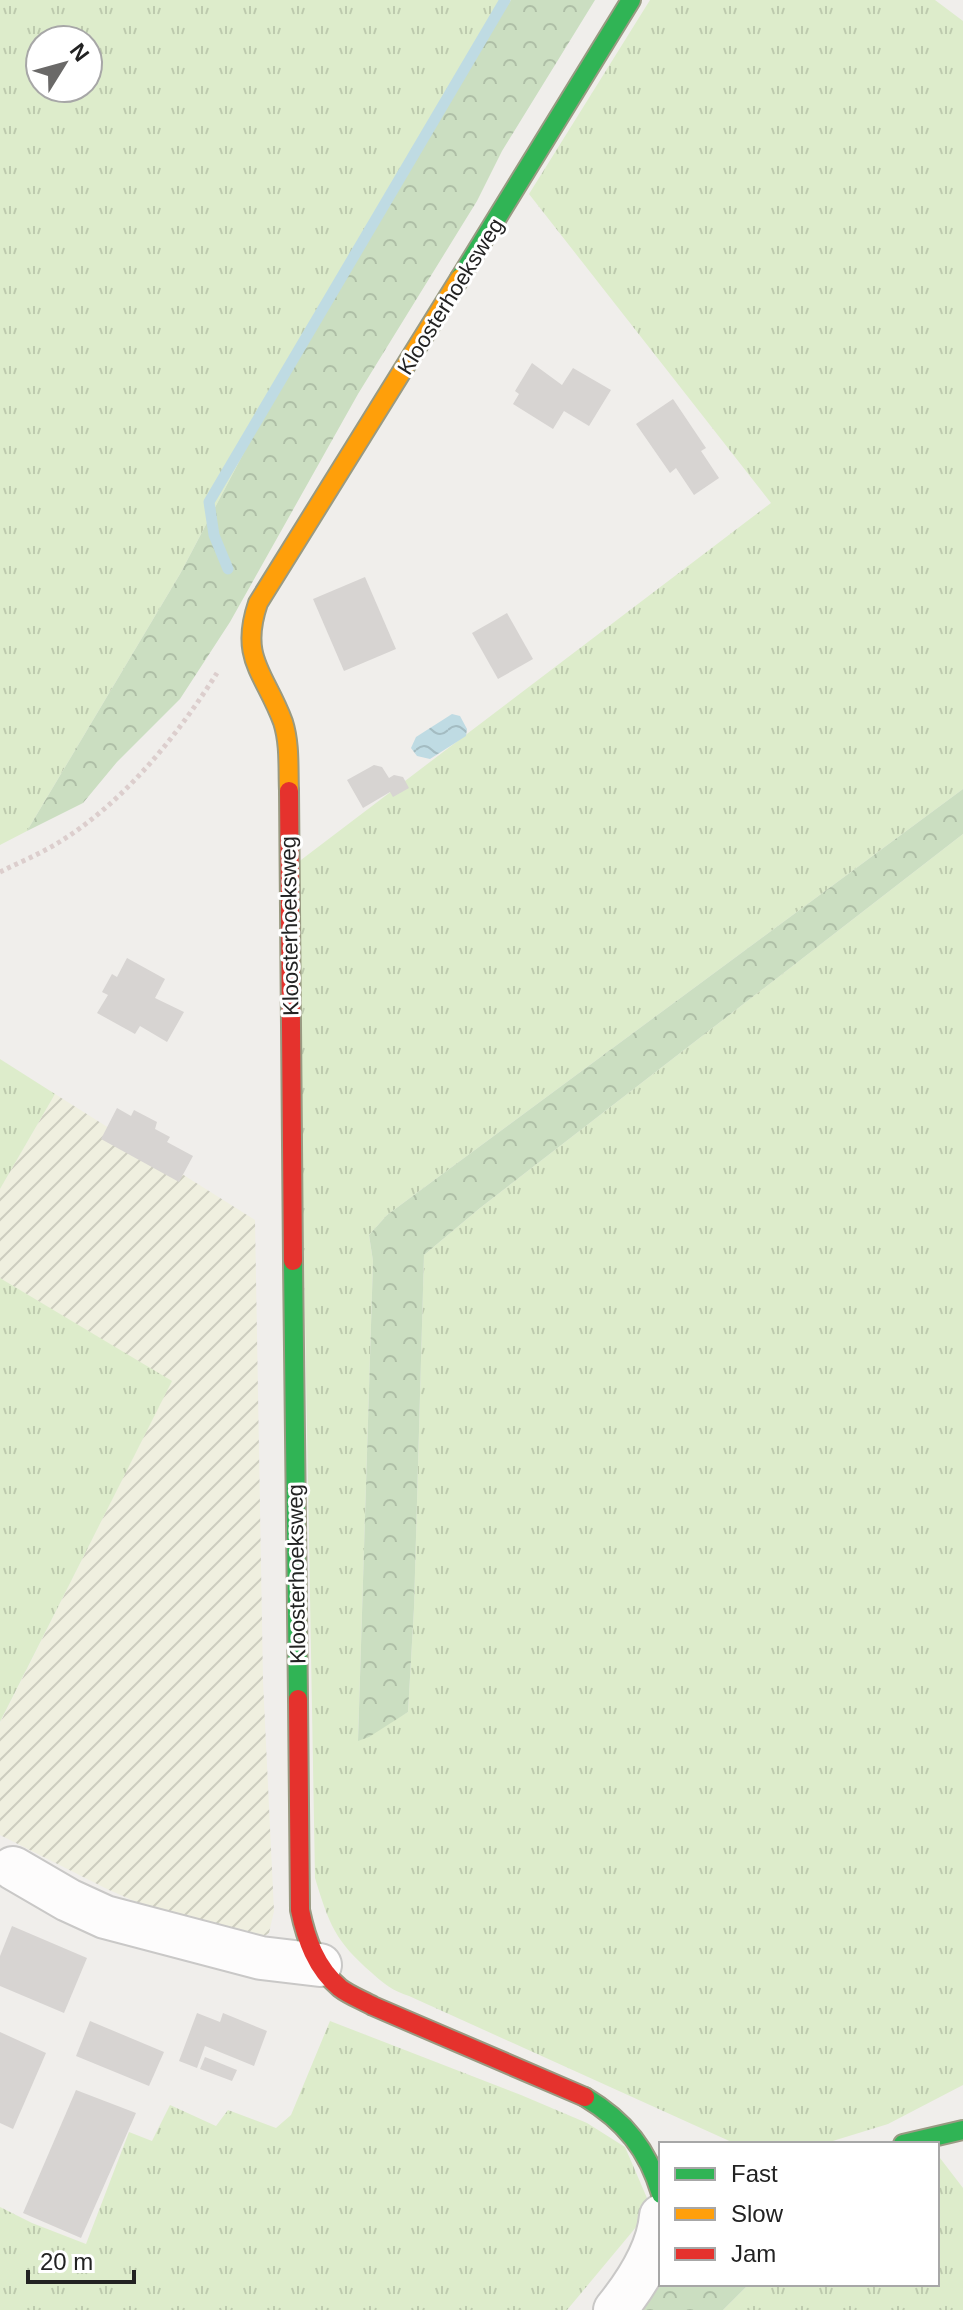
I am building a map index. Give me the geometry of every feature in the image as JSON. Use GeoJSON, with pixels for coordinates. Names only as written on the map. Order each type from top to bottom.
{"type":"FeatureCollection","features":[{"type":"Feature","properties":{"kind":"street","name":"Kloosterhoeksweg"},"geometry":{"type":"LineString","coordinates":[[631,0],[258,603],[250,620],[249,649],[256,670],[285,723],[288,742],[300,1910],[306,1938],[320,1965],[340,1988],[373,2006],[579,2093],[603,2107],[643,2145],[654,2166],[659,2186]]}},
{"type":"Feature","properties":{"kind":"street"},"geometry":{"type":"LineString","coordinates":[[13,1868],[105,1917],[261,1958],[320,1965]]}},
{"type":"Feature","properties":{"kind":"street"},"geometry":{"type":"LineString","coordinates":[[912,2142],[963,2130]]}},
{"type":"Feature","properties":{"kind":"street"},"geometry":{"type":"LineString","coordinates":[[615,2310],[648,2261],[659,2234]]}},
{"type":"Feature","properties":{"kind":"path"},"geometry":{"type":"LineString","coordinates":[[0,872],[62,840],[108,804],[179,728],[231,650],[249,631]]}},
{"type":"Feature","properties":{"kind":"green space"},"geometry":{"type":"Polygon","coordinates":[[[0,0],[511,0],[320,308],[180,574],[27,831],[0,845],[0,0]]]}},
{"type":"Feature","properties":{"kind":"green space"},"geometry":{"type":"Polygon","coordinates":[[[511,0],[595,0],[502,151],[477,201],[358,394],[230,622],[180,699],[117,762],[83,803],[27,831],[180,574],[320,308],[511,0]]]}},
{"type":"Feature","properties":{"kind":"green space"},"geometry":{"type":"Polygon","coordinates":[[[650,0],[935,0],[963,21],[963,789],[387,1215],[369,1235],[373,1261],[358,1740],[408,1712],[424,1255],[480,1208],[963,834],[963,2085],[888,2124],[830,2142],[732,2142],[393,1989],[360,1962],[341,1941],[329,1920],[315,1878],[297,863],[771,503],[529,194],[650,0]]]}},
{"type":"Feature","properties":{"kind":"green space"},"geometry":{"type":"Polygon","coordinates":[[[963,789],[963,834],[480,1208],[424,1255],[408,1712],[358,1741],[373,1261],[369,1235],[387,1215],[963,789]]]}},
{"type":"Feature","properties":{"kind":"green space"},"geometry":{"type":"Polygon","coordinates":[[[0,1059],[55,1094],[0,1189],[0,1059]]]}},
{"type":"Feature","properties":{"kind":"green space"},"geometry":{"type":"Polygon","coordinates":[[[55,1094],[255,1220],[263,1681],[274,1911],[269,1933],[248,1947],[226,1941],[109,1890],[0,1835],[0,1723],[171,1382],[0,1278],[0,1189],[55,1094]]]}},
{"type":"Feature","properties":{"kind":"green space"},"geometry":{"type":"Polygon","coordinates":[[[0,1278],[172,1381],[0,1722],[0,1278]]]}},
{"type":"Feature","properties":{"kind":"green space"},"geometry":{"type":"Polygon","coordinates":[[[330,2021],[587,2123],[625,2147],[647,2198],[642,2220],[567,2310],[0,2310],[0,2207],[86,2244],[129,2132],[152,2141],[170,2105],[216,2126],[228,2110],[276,2128],[291,2115],[330,2021]]]}},
{"type":"Feature","properties":{"kind":"green space"},"geometry":{"type":"Polygon","coordinates":[[[939,2159],[963,2188],[963,2310],[723,2310],[747,2286],[939,2286],[939,2159]]]}},
{"type":"Feature","properties":{"kind":"green space"},"geometry":{"type":"Polygon","coordinates":[[[659,2269],[659,2286],[747,2286],[723,2310],[626,2310],[659,2269]]]}},
{"type":"Feature","properties":{"kind":"water"},"geometry":{"type":"Polygon","coordinates":[[[452,714],[460,716],[467,729],[466,736],[430,759],[417,756],[411,748],[416,737],[452,714]]]}},
{"type":"Feature","properties":{"kind":"building"},"geometry":{"type":"Polygon","coordinates":[[[532,363],[562,385],[573,368],[611,390],[589,426],[564,411],[553,429],[513,404],[519,394],[515,391],[532,363]]]}},
{"type":"Feature","properties":{"kind":"building"},"geometry":{"type":"Polygon","coordinates":[[[673,399],[706,448],[701,451],[719,478],[694,495],[676,468],[670,473],[636,424],[673,399]]]}},
{"type":"Feature","properties":{"kind":"building"},"geometry":{"type":"Polygon","coordinates":[[[365,577],[396,649],[344,671],[313,599],[365,577]]]}},
{"type":"Feature","properties":{"kind":"building"},"geometry":{"type":"Polygon","coordinates":[[[507,613],[533,659],[498,679],[472,633],[507,613]]]}},
{"type":"Feature","properties":{"kind":"building"},"geometry":{"type":"Polygon","coordinates":[[[374,765],[382,767],[389,778],[394,775],[403,777],[409,788],[393,797],[390,792],[363,808],[347,780],[374,765]]]}},
{"type":"Feature","properties":{"kind":"building"},"geometry":{"type":"Polygon","coordinates":[[[127,958],[165,979],[155,998],[184,1012],[167,1042],[140,1026],[135,1034],[97,1013],[108,995],[102,992],[112,974],[117,977],[127,958]]]}},
{"type":"Feature","properties":{"kind":"building"},"geometry":{"type":"Polygon","coordinates":[[[117,1108],[131,1116],[134,1110],[157,1122],[155,1129],[170,1137],[167,1142],[193,1156],[179,1182],[101,1139],[117,1108]]]}},
{"type":"Feature","properties":{"kind":"building"},"geometry":{"type":"Polygon","coordinates":[[[12,1926],[87,1958],[64,2013],[0,1986],[0,1956],[12,1926]]]}},
{"type":"Feature","properties":{"kind":"building"},"geometry":{"type":"Polygon","coordinates":[[[197,2013],[220,2022],[223,2013],[267,2031],[254,2066],[205,2046],[197,2068],[179,2061],[197,2013]]]}},
{"type":"Feature","properties":{"kind":"building"},"geometry":{"type":"Polygon","coordinates":[[[90,2021],[164,2052],[149,2086],[76,2056],[90,2021]]]}},
{"type":"Feature","properties":{"kind":"building"},"geometry":{"type":"Polygon","coordinates":[[[0,2032],[46,2053],[13,2129],[0,2123],[0,2032]]]}},
{"type":"Feature","properties":{"kind":"building"},"geometry":{"type":"Polygon","coordinates":[[[205,2057],[237,2070],[232,2081],[200,2069],[205,2057]]]}},
{"type":"Feature","properties":{"kind":"building"},"geometry":{"type":"Polygon","coordinates":[[[76,2090],[136,2113],[81,2238],[23,2213],[76,2090]]]}},
{"type":"Feature","properties":{"kind":"waterway"},"geometry":{"type":"LineString","coordinates":[[228,569],[214,535],[209,502],[505,0]]}},
{"type":"Feature","properties":{"kind":"traffic: fast"},"geometry":{"type":"LineString","coordinates":[[460,278],[631,0]]}},
{"type":"Feature","properties":{"kind":"traffic: fast"},"geometry":{"type":"LineString","coordinates":[[293,1261],[298,1699]]}},
{"type":"Feature","properties":{"kind":"traffic: fast"},"geometry":{"type":"LineString","coordinates":[[585,2097],[612,2116],[633,2138],[659,2188]]}},
{"type":"Feature","properties":{"kind":"traffic: fast"},"geometry":{"type":"LineString","coordinates":[[912,2142],[963,2130]]}},
{"type":"Feature","properties":{"kind":"traffic: slow"},"geometry":{"type":"LineString","coordinates":[[289,791],[288,747],[283,722],[253,652],[251,638],[258,603],[460,278]]}},
{"type":"Feature","properties":{"kind":"traffic: jam"},"geometry":{"type":"LineString","coordinates":[[289,791],[293,1261]]}},
{"type":"Feature","properties":{"kind":"traffic: jam"},"geometry":{"type":"LineString","coordinates":[[298,1699],[300,1910],[309,1942],[324,1971],[344,1991],[373,2006],[585,2097]]}}]}
